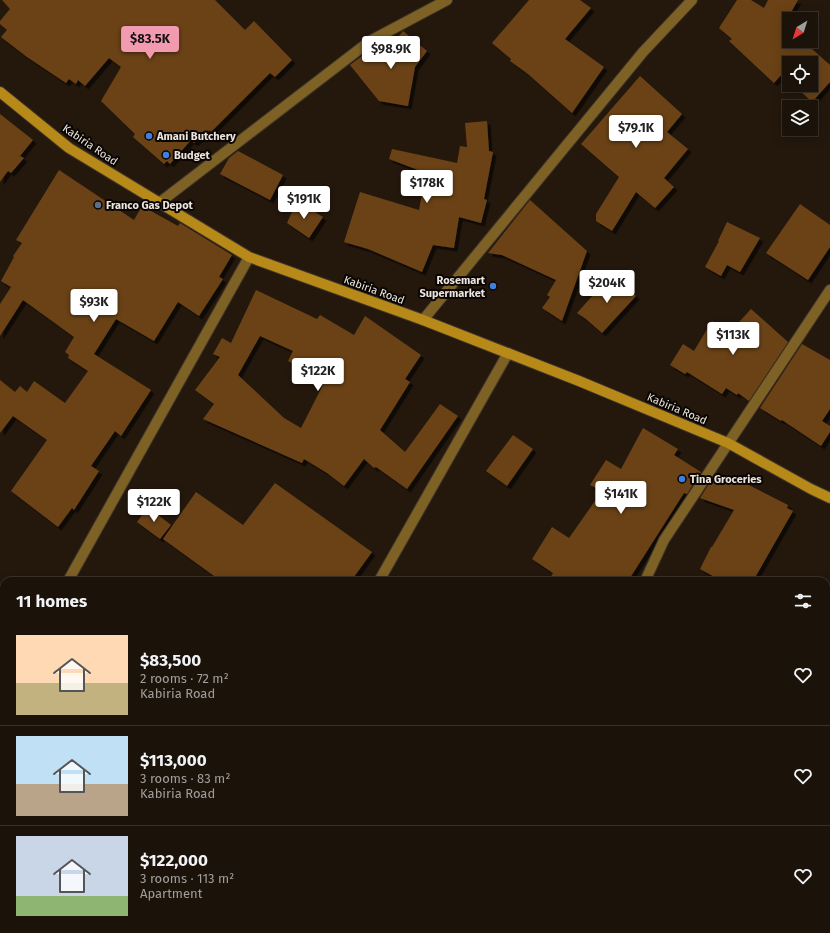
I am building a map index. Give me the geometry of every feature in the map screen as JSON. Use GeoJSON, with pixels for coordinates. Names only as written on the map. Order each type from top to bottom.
{"type":"FeatureCollection","features":[{"type":"Feature","properties":{"kind":"main road","name":"Kabiria Road"},"geometry":{"type":"LineString","coordinates":[[1,94],[70,148],[249,257],[422,320],[579,381],[728,443],[830,498]]}},
{"type":"Feature","properties":{"kind":"street"},"geometry":{"type":"LineString","coordinates":[[159,203],[370,40],[447,0]]}},
{"type":"Feature","properties":{"kind":"street"},"geometry":{"type":"LineString","coordinates":[[422,320],[643,52],[692,0]]}},
{"type":"Feature","properties":{"kind":"street"},"geometry":{"type":"LineString","coordinates":[[70,577],[249,257]]}},
{"type":"Feature","properties":{"kind":"street"},"geometry":{"type":"LineString","coordinates":[[647,577],[664,540],[830,290]]}},
{"type":"Feature","properties":{"kind":"street"},"geometry":{"type":"LineString","coordinates":[[381,577],[508,354]]}},
{"type":"Feature","properties":{"kind":"building"},"geometry":{"type":"Polygon","coordinates":[[[2,0],[215,0],[245,30],[254,21],[292,60],[275,77],[270,73],[211,132],[210,130],[194,143],[191,140],[170,164],[167,161],[164,164],[133,137],[135,134],[101,101],[121,67],[109,58],[85,86],[78,80],[76,84],[69,79],[66,83],[27,57],[1,37],[7,30],[0,24],[0,21],[10,9],[2,0]]]}},
{"type":"Feature","properties":{"kind":"building"},"geometry":{"type":"Polygon","coordinates":[[[529,0],[580,0],[591,8],[565,39],[604,67],[572,113],[528,74],[510,61],[511,59],[492,43],[529,0]]]}},
{"type":"Feature","properties":{"kind":"building"},"geometry":{"type":"Polygon","coordinates":[[[737,0],[751,0],[764,8],[768,0],[798,0],[791,12],[782,12],[782,48],[811,48],[830,65],[830,82],[814,100],[810,100],[801,92],[818,92],[818,56],[782,56],[782,74],[774,83],[729,41],[732,39],[719,28],[737,0]]]}},
{"type":"Feature","properties":{"kind":"building"},"geometry":{"type":"Polygon","coordinates":[[[403,31],[427,51],[415,67],[408,106],[379,101],[350,65],[378,44],[385,54],[403,31]]]}},
{"type":"Feature","properties":{"kind":"building"},"geometry":{"type":"Polygon","coordinates":[[[640,76],[682,114],[667,132],[688,149],[664,178],[674,187],[655,208],[636,192],[612,231],[596,221],[596,214],[619,177],[581,144],[640,76]]]}},
{"type":"Feature","properties":{"kind":"building"},"geometry":{"type":"Polygon","coordinates":[[[0,114],[33,140],[20,156],[24,158],[11,173],[8,171],[0,182],[0,114]]]}},
{"type":"Feature","properties":{"kind":"building"},"geometry":{"type":"Polygon","coordinates":[[[487,121],[489,151],[493,152],[484,199],[487,200],[481,223],[459,217],[454,248],[433,245],[422,272],[368,249],[344,242],[360,192],[419,210],[426,173],[389,159],[392,149],[457,163],[460,146],[467,147],[465,123],[487,121]]]}},
{"type":"Feature","properties":{"kind":"building"},"geometry":{"type":"Polygon","coordinates":[[[238,151],[283,175],[270,200],[220,174],[229,158],[238,151]]]}},
{"type":"Feature","properties":{"kind":"building"},"geometry":{"type":"Polygon","coordinates":[[[59,170],[134,220],[142,206],[178,226],[180,223],[232,255],[219,277],[223,279],[199,316],[178,302],[154,341],[116,319],[94,354],[151,390],[121,436],[115,431],[91,466],[99,471],[74,510],[72,508],[58,527],[11,491],[47,440],[13,416],[0,433],[0,380],[15,392],[20,386],[27,392],[34,381],[65,403],[88,371],[68,358],[69,355],[65,352],[74,337],[23,300],[0,336],[0,304],[11,287],[1,281],[14,257],[13,256],[22,243],[16,240],[59,170]]]}},
{"type":"Feature","properties":{"kind":"building"},"geometry":{"type":"Polygon","coordinates":[[[530,200],[587,251],[562,321],[542,308],[550,297],[547,295],[556,280],[502,255],[488,253],[530,200]]]}},
{"type":"Feature","properties":{"kind":"building"},"geometry":{"type":"Polygon","coordinates":[[[297,201],[323,217],[309,238],[287,223],[297,201]]]}},
{"type":"Feature","properties":{"kind":"building"},"geometry":{"type":"Polygon","coordinates":[[[800,204],[830,225],[830,247],[808,280],[766,253],[800,204]]]}},
{"type":"Feature","properties":{"kind":"building"},"geometry":{"type":"Polygon","coordinates":[[[727,222],[760,238],[740,272],[727,265],[721,276],[705,267],[727,222]]]}},
{"type":"Feature","properties":{"kind":"building"},"geometry":{"type":"Polygon","coordinates":[[[612,274],[636,296],[602,333],[577,313],[612,274]]]}},
{"type":"Feature","properties":{"kind":"building"},"geometry":{"type":"Polygon","coordinates":[[[256,290],[317,319],[320,315],[354,335],[365,316],[421,355],[405,379],[410,382],[380,430],[405,452],[440,404],[458,416],[407,489],[376,467],[374,468],[364,459],[344,486],[327,473],[304,459],[302,463],[203,419],[214,404],[195,390],[220,357],[213,354],[222,338],[231,343],[256,290]],[[260,336],[238,375],[284,418],[301,428],[326,379],[288,361],[293,351],[260,336]]]}},
{"type":"Feature","properties":{"kind":"building"},"geometry":{"type":"Polygon","coordinates":[[[751,309],[788,342],[749,401],[738,393],[737,395],[726,388],[722,394],[687,372],[685,374],[670,365],[683,344],[694,351],[712,321],[730,332],[751,309]]]}},
{"type":"Feature","properties":{"kind":"building"},"geometry":{"type":"Polygon","coordinates":[[[802,344],[830,360],[830,409],[822,421],[830,426],[830,432],[821,446],[782,420],[781,421],[760,408],[802,344]]]}},
{"type":"Feature","properties":{"kind":"building"},"geometry":{"type":"Polygon","coordinates":[[[643,428],[678,449],[674,455],[701,472],[687,494],[684,493],[631,577],[551,577],[553,573],[532,559],[552,527],[569,538],[602,491],[590,485],[606,460],[621,469],[643,428]]]}},
{"type":"Feature","properties":{"kind":"building"},"geometry":{"type":"Polygon","coordinates":[[[513,435],[533,449],[507,486],[486,471],[513,435]]]}},
{"type":"Feature","properties":{"kind":"building"},"geometry":{"type":"Polygon","coordinates":[[[714,476],[739,485],[741,481],[788,505],[787,508],[793,511],[755,577],[715,577],[700,569],[711,547],[734,510],[700,498],[714,476]]]}},
{"type":"Feature","properties":{"kind":"building"},"geometry":{"type":"Polygon","coordinates":[[[275,483],[372,552],[354,577],[215,577],[163,539],[196,492],[243,525],[275,483]]]}},
{"type":"Feature","properties":{"kind":"building"},"geometry":{"type":"Polygon","coordinates":[[[148,507],[171,525],[160,539],[137,522],[148,507]]]}},
{"type":"Feature","properties":{"kind":"place","name":"Amani Butchery"},"geometry":{"type":"Point","coordinates":[149,136]}},
{"type":"Feature","properties":{"kind":"place","name":"Budget"},"geometry":{"type":"Point","coordinates":[166,155]}},
{"type":"Feature","properties":{"kind":"place","name":"Franco Gas Depot"},"geometry":{"type":"Point","coordinates":[98,205]}},
{"type":"Feature","properties":{"kind":"place","name":"Rosemart Supermarket"},"geometry":{"type":"Point","coordinates":[493,286]}},
{"type":"Feature","properties":{"kind":"place","name":"Tina Groceries"},"geometry":{"type":"Point","coordinates":[682,479]}}]}
